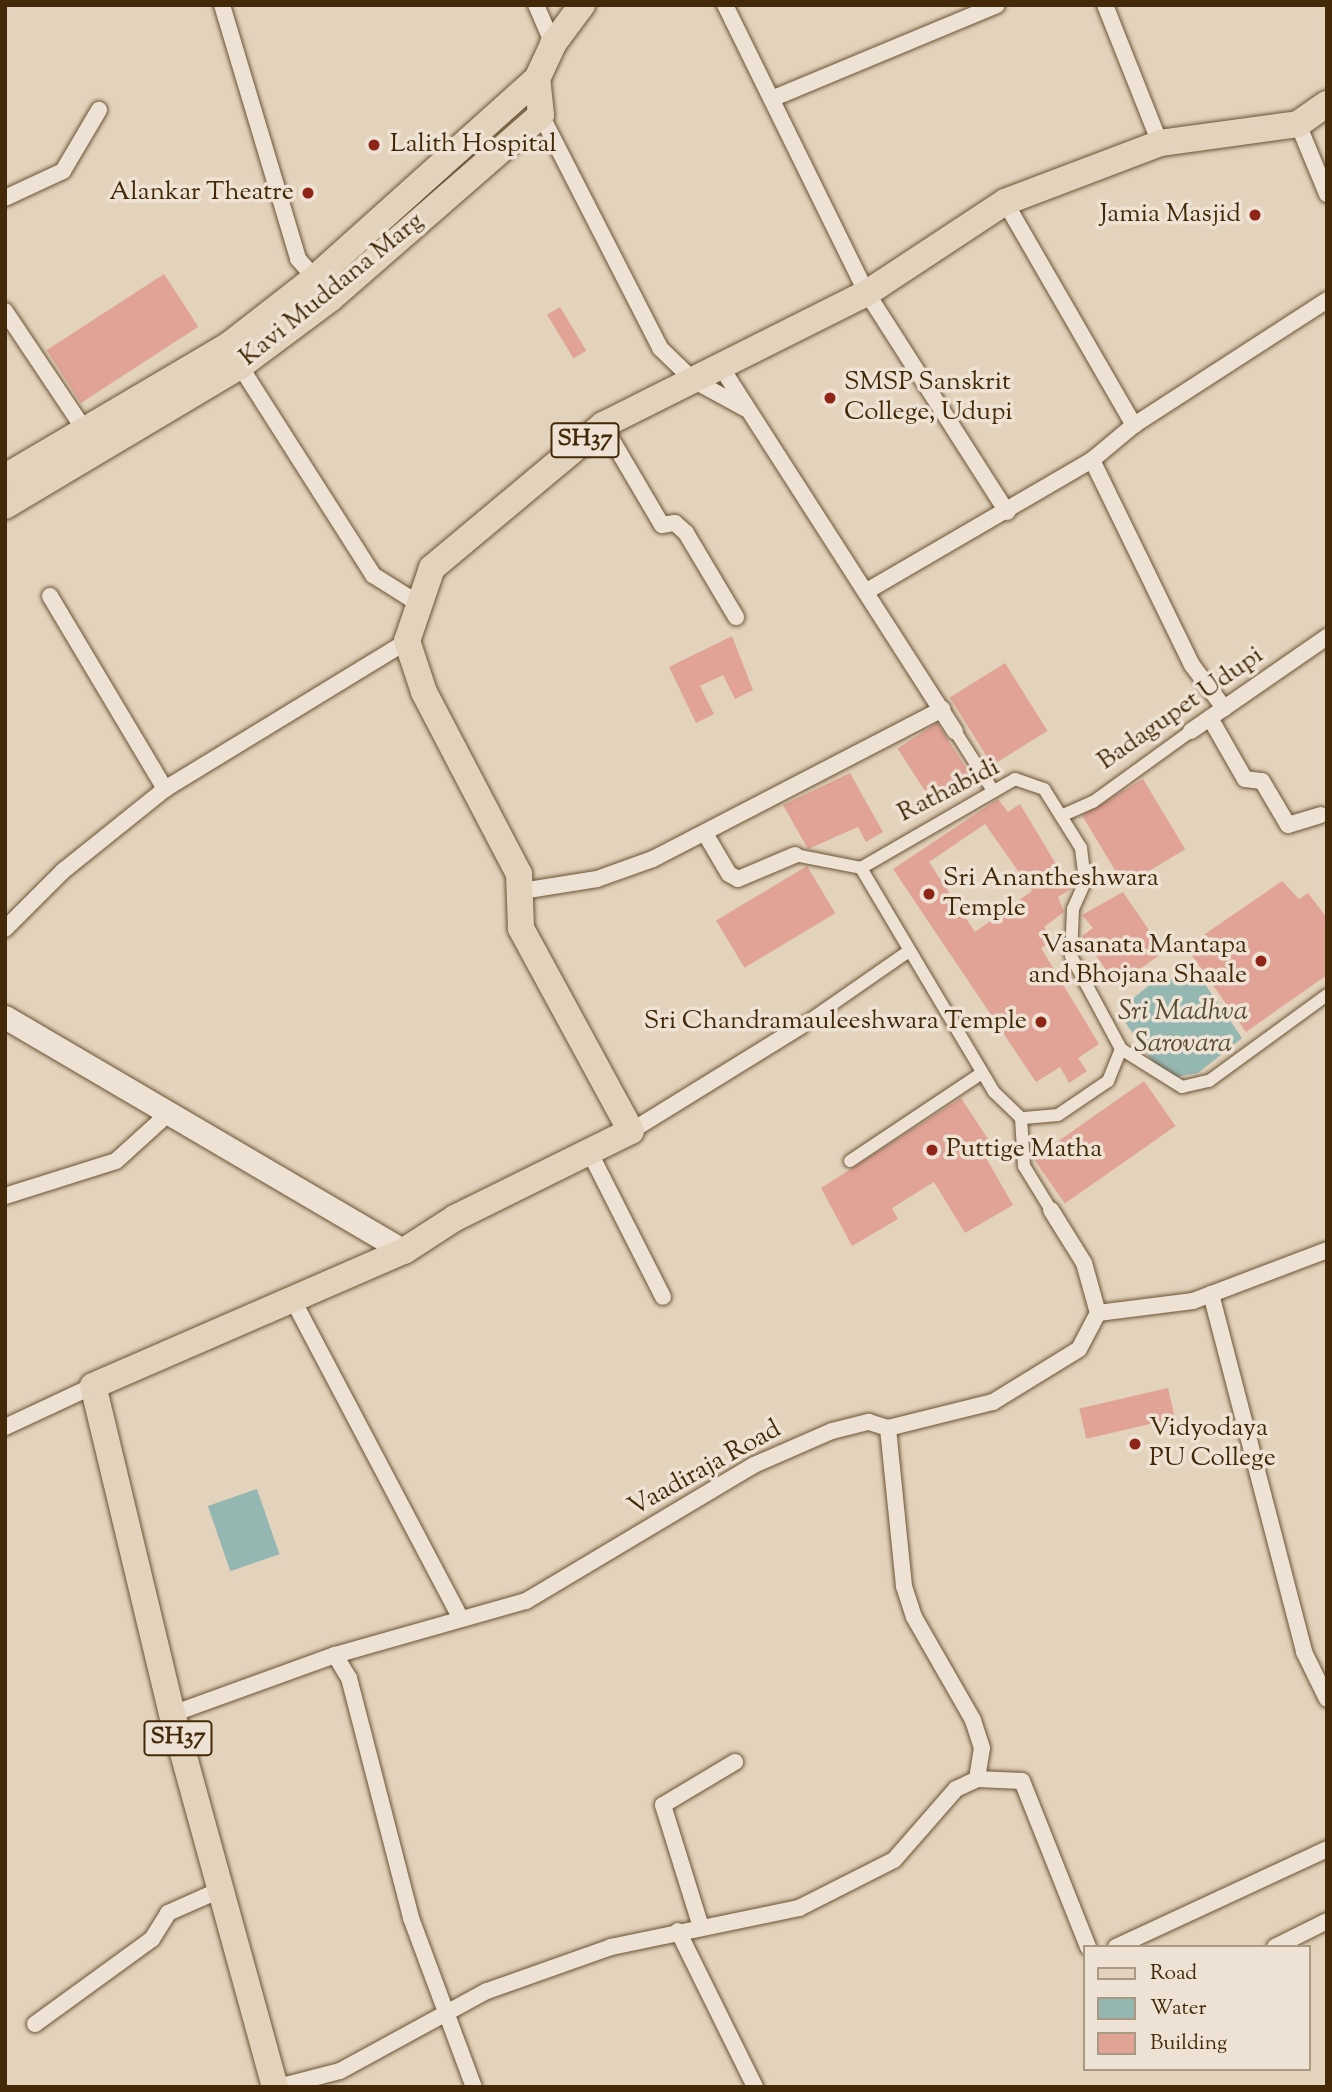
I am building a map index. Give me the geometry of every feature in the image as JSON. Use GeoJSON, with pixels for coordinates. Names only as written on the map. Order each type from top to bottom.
{"type":"FeatureCollection","features":[{"type":"Feature","properties":{"kind":"main road","name":"Kavi Muddana Marg"},"geometry":{"type":"LineString","coordinates":[[5,477],[86,432],[229,345],[315,278],[537,79],[553,44],[582,5]]}},
{"type":"Feature","properties":{"kind":"main road"},"geometry":{"type":"LineString","coordinates":[[537,79],[541,115]]}},
{"type":"Feature","properties":{"kind":"main road","name":"SH37"},"geometry":{"type":"LineString","coordinates":[[407,641],[415,602],[432,568],[472,530],[603,425],[867,293],[1005,202],[1160,143],[1298,124],[1327,104]]}},
{"type":"Feature","properties":{"kind":"main road","name":"Kavi Muddana Marg"},"geometry":{"type":"LineString","coordinates":[[5,506],[240,366],[330,299],[541,115]]}},
{"type":"Feature","properties":{"kind":"main road"},"geometry":{"type":"LineString","coordinates":[[93,1386],[294,1302],[404,1251],[456,1218],[591,1155],[631,1131],[521,929],[522,891],[424,692],[407,641]]}},
{"type":"Feature","properties":{"kind":"main road"},"geometry":{"type":"LineString","coordinates":[[5,1017],[404,1251]]}},
{"type":"Feature","properties":{"kind":"main road","name":"SH37"},"geometry":{"type":"LineString","coordinates":[[93,1386],[172,1714],[277,2087]]}},
{"type":"Feature","properties":{"kind":"street"},"geometry":{"type":"LineString","coordinates":[[222,5],[298,259],[315,278]]}},
{"type":"Feature","properties":{"kind":"street"},"geometry":{"type":"LineString","coordinates":[[536,5],[553,44]]}},
{"type":"Feature","properties":{"kind":"street"},"geometry":{"type":"LineString","coordinates":[[725,5],[776,97],[867,293],[1007,512]]}},
{"type":"Feature","properties":{"kind":"street"},"geometry":{"type":"LineString","coordinates":[[776,97],[997,5]]}},
{"type":"Feature","properties":{"kind":"street"},"geometry":{"type":"LineString","coordinates":[[1105,5],[1160,143]]}},
{"type":"Feature","properties":{"kind":"street"},"geometry":{"type":"LineString","coordinates":[[5,198],[64,171],[99,110]]}},
{"type":"Feature","properties":{"kind":"street"},"geometry":{"type":"LineString","coordinates":[[541,115],[660,348],[693,380],[750,412]]}},
{"type":"Feature","properties":{"kind":"street"},"geometry":{"type":"LineString","coordinates":[[1298,124],[1327,194]]}},
{"type":"Feature","properties":{"kind":"street"},"geometry":{"type":"LineString","coordinates":[[1005,202],[1134,425]]}},
{"type":"Feature","properties":{"kind":"street"},"geometry":{"type":"LineString","coordinates":[[867,591],[1093,460],[1134,425],[1327,300]]}},
{"type":"Feature","properties":{"kind":"street"},"geometry":{"type":"LineString","coordinates":[[5,311],[86,432]]}},
{"type":"Feature","properties":{"kind":"street"},"geometry":{"type":"LineString","coordinates":[[240,366],[373,575],[415,602]]}},
{"type":"Feature","properties":{"kind":"street"},"geometry":{"type":"LineString","coordinates":[[721,367],[992,789]]}},
{"type":"Feature","properties":{"kind":"street"},"geometry":{"type":"LineString","coordinates":[[603,425],[662,525],[675,523],[686,533],[736,617]]}},
{"type":"Feature","properties":{"kind":"street"},"geometry":{"type":"LineString","coordinates":[[1093,460],[1192,665],[1224,708]]}},
{"type":"Feature","properties":{"kind":"street"},"geometry":{"type":"LineString","coordinates":[[50,596],[164,789]]}},
{"type":"Feature","properties":{"kind":"street","name":"Badagupet Udupi"},"geometry":{"type":"LineString","coordinates":[[1061,816],[1093,802],[1327,637]]}},
{"type":"Feature","properties":{"kind":"street"},"geometry":{"type":"LineString","coordinates":[[5,929],[63,871],[164,789],[407,641]]}},
{"type":"Feature","properties":{"kind":"street"},"geometry":{"type":"LineString","coordinates":[[522,891],[597,879],[706,835],[942,709]]}},
{"type":"Feature","properties":{"kind":"street"},"geometry":{"type":"LineString","coordinates":[[1210,718],[1245,779],[1262,781],[1288,825],[1325,817]]}},
{"type":"Feature","properties":{"kind":"street","name":"Rathabidi"},"geometry":{"type":"LineString","coordinates":[[861,868],[992,789],[1016,779],[1044,789],[1081,848],[1085,882],[1073,909],[1071,956],[1121,1049]]}},
{"type":"Feature","properties":{"kind":"street"},"geometry":{"type":"LineString","coordinates":[[706,835],[729,874],[738,879],[795,855],[861,868],[906,953],[982,1073],[1021,1118],[1024,1166],[1084,1263],[1098,1313],[1133,1313],[1211,1294],[1327,1250]]}},
{"type":"Feature","properties":{"kind":"street"},"geometry":{"type":"LineString","coordinates":[[631,1131],[801,1026],[906,953]]}},
{"type":"Feature","properties":{"kind":"street"},"geometry":{"type":"LineString","coordinates":[[1021,1118],[1058,1115],[1082,1102],[1108,1081],[1121,1049],[1182,1087],[1209,1081],[1327,995]]}},
{"type":"Feature","properties":{"kind":"street"},"geometry":{"type":"LineString","coordinates":[[850,1161],[982,1073]]}},
{"type":"Feature","properties":{"kind":"street"},"geometry":{"type":"LineString","coordinates":[[5,1196],[116,1161],[169,1113]]}},
{"type":"Feature","properties":{"kind":"street"},"geometry":{"type":"LineString","coordinates":[[591,1155],[663,1297]]}},
{"type":"Feature","properties":{"kind":"street"},"geometry":{"type":"LineString","coordinates":[[1211,1294],[1304,1652],[1327,1699]]}},
{"type":"Feature","properties":{"kind":"street"},"geometry":{"type":"LineString","coordinates":[[294,1302],[460,1617]]}},
{"type":"Feature","properties":{"kind":"street","name":"Vaadiraja Road"},"geometry":{"type":"LineString","coordinates":[[172,1714],[335,1655],[460,1617],[526,1601],[754,1465],[831,1431],[869,1422],[888,1428],[993,1402],[1079,1349],[1098,1313]]}},
{"type":"Feature","properties":{"kind":"street"},"geometry":{"type":"LineString","coordinates":[[5,1427],[93,1386]]}},
{"type":"Feature","properties":{"kind":"street"},"geometry":{"type":"LineString","coordinates":[[888,1428],[904,1586],[914,1617],[974,1720],[982,1748],[977,1779]]}},
{"type":"Feature","properties":{"kind":"street"},"geometry":{"type":"LineString","coordinates":[[335,1655],[349,1678],[411,1918],[474,2087]]}},
{"type":"Feature","properties":{"kind":"street"},"geometry":{"type":"LineString","coordinates":[[701,1927],[663,1805],[735,1762]]}},
{"type":"Feature","properties":{"kind":"street"},"geometry":{"type":"LineString","coordinates":[[277,2087],[340,2071],[448,2014],[530,1976],[678,1931],[799,1908],[894,1860],[956,1789],[977,1779],[1022,1781],[1087,1945]]}},
{"type":"Feature","properties":{"kind":"street"},"geometry":{"type":"LineString","coordinates":[[1120,1945],[1327,1849]]}},
{"type":"Feature","properties":{"kind":"street"},"geometry":{"type":"LineString","coordinates":[[35,2024],[152,1939],[164,1916],[220,1890]]}},
{"type":"Feature","properties":{"kind":"street"},"geometry":{"type":"LineString","coordinates":[[1279,1945],[1327,1921]]}},
{"type":"Feature","properties":{"kind":"street"},"geometry":{"type":"LineString","coordinates":[[678,1931],[760,2086]]}},
{"type":"Feature","properties":{"kind":"water","name":"Sri Madhva Sarovara"},"geometry":{"type":"Polygon","coordinates":[[[1191,964],[1242,1038],[1198,1073],[1175,1077],[1159,1071],[1123,1019],[1125,1005],[1163,974],[1170,980],[1191,964]]]}},
{"type":"Feature","properties":{"kind":"water"},"geometry":{"type":"Polygon","coordinates":[[[257,1489],[279,1554],[230,1571],[208,1506],[257,1489]]]}},
{"type":"Feature","properties":{"kind":"building"},"geometry":{"type":"Polygon","coordinates":[[[164,274],[198,327],[81,403],[47,350],[164,274]]]}},
{"type":"Feature","properties":{"kind":"building"},"geometry":{"type":"Polygon","coordinates":[[[560,307],[586,351],[573,358],[547,315],[560,307]]]}},
{"type":"Feature","properties":{"kind":"building"},"geometry":{"type":"Polygon","coordinates":[[[732,636],[753,690],[735,699],[723,675],[700,686],[714,714],[696,723],[669,667],[732,636]]]}},
{"type":"Feature","properties":{"kind":"building"},"geometry":{"type":"Polygon","coordinates":[[[1005,663],[1047,731],[992,765],[950,697],[1005,663]]]}},
{"type":"Feature","properties":{"kind":"building"},"geometry":{"type":"Polygon","coordinates":[[[937,723],[975,781],[935,806],[898,749],[937,723]]]}},
{"type":"Feature","properties":{"kind":"building"},"geometry":{"type":"Polygon","coordinates":[[[850,773],[883,832],[866,842],[858,827],[808,849],[783,805],[850,773]]]}},
{"type":"Feature","properties":{"kind":"building"},"geometry":{"type":"Polygon","coordinates":[[[1143,779],[1185,849],[1124,886],[1082,816],[1143,779]]]}},
{"type":"Feature","properties":{"kind":"building","name":"Sri Anantheshwara Temple"},"geometry":{"type":"Polygon","coordinates":[[[998,799],[1008,812],[1020,804],[1071,889],[1058,897],[1064,912],[1044,927],[1054,941],[1041,948],[1099,1044],[1078,1058],[1087,1071],[1069,1083],[1060,1067],[1036,1082],[893,869],[998,799]],[[985,824],[929,862],[975,932],[1032,891],[985,824]]]}},
{"type":"Feature","properties":{"kind":"building"},"geometry":{"type":"Polygon","coordinates":[[[807,866],[835,913],[744,968],[716,921],[807,866]]]}},
{"type":"Feature","properties":{"kind":"building","name":"Vasanata Mantapa and Bhojana Shaale"},"geometry":{"type":"Polygon","coordinates":[[[1282,881],[1299,899],[1308,893],[1327,918],[1327,975],[1246,1032],[1186,947],[1282,881]]]}},
{"type":"Feature","properties":{"kind":"building"},"geometry":{"type":"Polygon","coordinates":[[[1123,892],[1164,952],[1117,985],[1082,936],[1093,928],[1082,915],[1123,892]]]}},
{"type":"Feature","properties":{"kind":"building"},"geometry":{"type":"Polygon","coordinates":[[[1144,1081],[1176,1126],[1065,1203],[1033,1158],[1144,1081]]]}},
{"type":"Feature","properties":{"kind":"building"},"geometry":{"type":"Polygon","coordinates":[[[961,1098],[992,1145],[982,1151],[1013,1205],[965,1233],[934,1182],[892,1208],[898,1219],[852,1246],[821,1188],[961,1098]]]}},
{"type":"Feature","properties":{"kind":"building"},"geometry":{"type":"Polygon","coordinates":[[[1168,1388],[1175,1418],[1086,1439],[1079,1408],[1168,1388]]]}},
{"type":"Feature","properties":{"kind":"place","name":"Lalith Hospital"},"geometry":{"type":"Point","coordinates":[374,145]}},
{"type":"Feature","properties":{"kind":"place","name":"Alankar Theatre"},"geometry":{"type":"Point","coordinates":[308,193]}},
{"type":"Feature","properties":{"kind":"place","name":"Jamia Masjid"},"geometry":{"type":"Point","coordinates":[1255,215]}},
{"type":"Feature","properties":{"kind":"place","name":"SMSP Sanskrit College, Udupi"},"geometry":{"type":"Point","coordinates":[830,398]}},
{"type":"Feature","properties":{"kind":"place","name":"Sri Anantheshwara Temple"},"geometry":{"type":"Point","coordinates":[929,894]}},
{"type":"Feature","properties":{"kind":"place","name":"Vasanata Mantapa and Bhojana Shaale"},"geometry":{"type":"Point","coordinates":[1261,961]}},
{"type":"Feature","properties":{"kind":"place","name":"Sri Chandramauleeshwara Temple"},"geometry":{"type":"Point","coordinates":[1041,1022]}},
{"type":"Feature","properties":{"kind":"place","name":"Puttige Matha"},"geometry":{"type":"Point","coordinates":[932,1150]}},
{"type":"Feature","properties":{"kind":"place","name":"Vidyodaya PU College"},"geometry":{"type":"Point","coordinates":[1135,1444]}}]}
